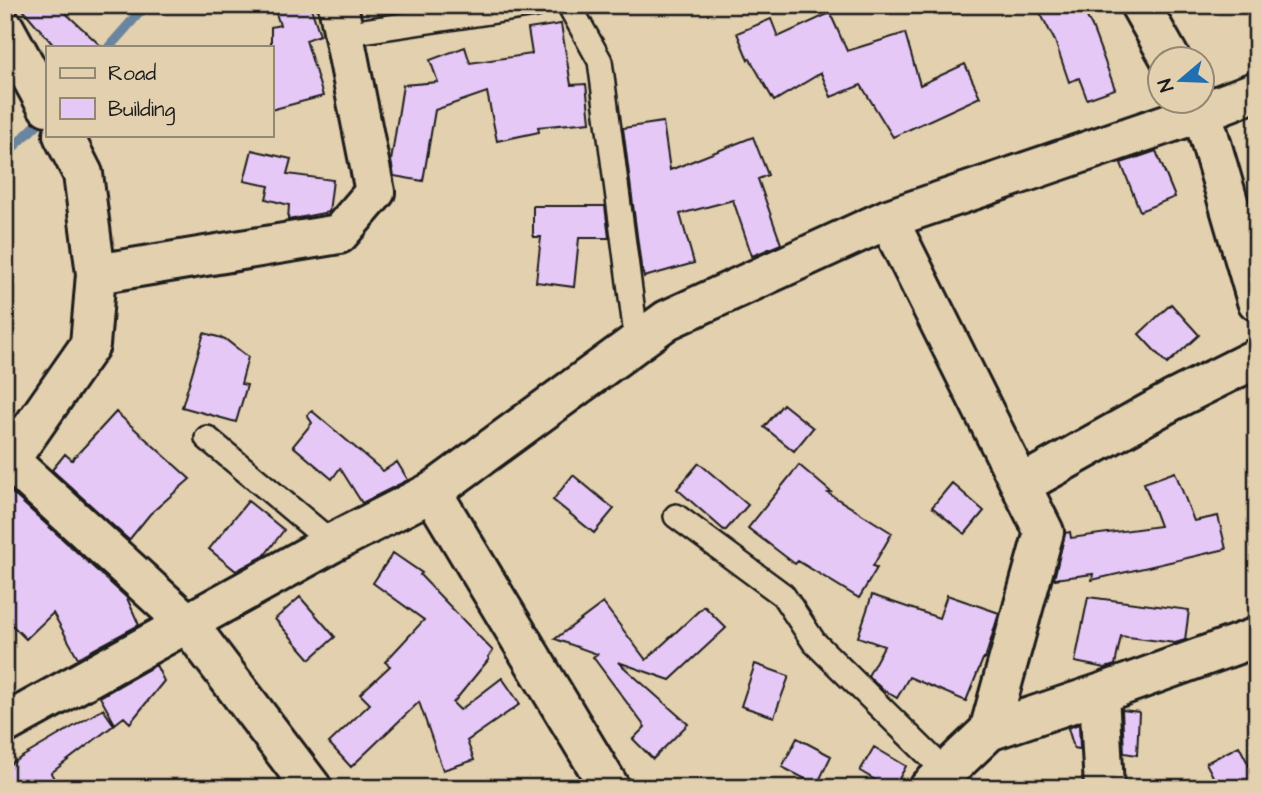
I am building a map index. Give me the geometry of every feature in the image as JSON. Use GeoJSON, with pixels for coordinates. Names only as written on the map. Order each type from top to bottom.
{"type":"FeatureCollection","features":[{"type":"Feature","properties":{"kind":"street"},"geometry":{"type":"LineString","coordinates":[[1140,5],[1163,46]]}},
{"type":"Feature","properties":{"kind":"street"},"geometry":{"type":"LineString","coordinates":[[96,274],[340,234],[375,192],[341,19]]}},
{"type":"Feature","properties":{"kind":"street"},"geometry":{"type":"LineString","coordinates":[[5,29],[46,104]]}},
{"type":"Feature","properties":{"kind":"street"},"geometry":{"type":"LineString","coordinates":[[1216,102],[1257,91]]}},
{"type":"Feature","properties":{"kind":"street"},"geometry":{"type":"LineString","coordinates":[[5,724],[332,543],[432,492],[667,320],[888,219],[1173,116]]}},
{"type":"Feature","properties":{"kind":"street"},"geometry":{"type":"LineString","coordinates":[[1201,116],[1257,301]]}},
{"type":"Feature","properties":{"kind":"street"},"geometry":{"type":"LineString","coordinates":[[64,136],[83,174],[96,274],[90,345],[8,464],[188,624],[312,788]]}},
{"type":"Feature","properties":{"kind":"street"},"geometry":{"type":"LineString","coordinates":[[888,219],[1044,532],[989,731]]}},
{"type":"Feature","properties":{"kind":"street"},"geometry":{"type":"LineString","coordinates":[[1021,485],[1173,400],[1257,358]]}},
{"type":"Feature","properties":{"kind":"street"},"geometry":{"type":"LineString","coordinates":[[432,492],[610,788]]}},
{"type":"Feature","properties":{"kind":"street"},"geometry":{"type":"LineString","coordinates":[[938,780],[989,731],[1257,637]]}},
{"type":"Feature","properties":{"kind":"street"},"geometry":{"type":"LineString","coordinates":[[1099,694],[1104,788]]}},
{"type":"Feature","properties":{"kind":"lane"},"geometry":{"type":"LineString","coordinates":[[341,19],[536,5]]}},
{"type":"Feature","properties":{"kind":"lane"},"geometry":{"type":"LineString","coordinates":[[569,5],[600,61],[637,343]]}},
{"type":"Feature","properties":{"kind":"lane"},"geometry":{"type":"LineString","coordinates":[[206,438],[332,543]]}},
{"type":"Feature","properties":{"kind":"lane"},"geometry":{"type":"LineString","coordinates":[[677,516],[783,595],[814,642],[938,780]]}},
{"type":"Feature","properties":{"kind":"building"},"geometry":{"type":"Polygon","coordinates":[[[19,5],[57,5],[101,46],[54,46],[19,5]]]}},
{"type":"Feature","properties":{"kind":"building"},"geometry":{"type":"Polygon","coordinates":[[[273,5],[310,5],[320,35],[306,40],[323,96],[273,109],[271,27],[280,25],[273,5]]]}},
{"type":"Feature","properties":{"kind":"building"},"geometry":{"type":"Polygon","coordinates":[[[1036,5],[1081,5],[1115,89],[1087,99],[1079,78],[1069,82],[1055,41],[1036,5]]]}},
{"type":"Feature","properties":{"kind":"building"},"geometry":{"type":"Polygon","coordinates":[[[830,13],[847,51],[905,33],[920,85],[965,64],[980,97],[893,137],[861,85],[831,97],[821,73],[774,101],[750,59],[748,60],[737,33],[771,19],[778,37],[830,13]]]}},
{"type":"Feature","properties":{"kind":"building"},"geometry":{"type":"Polygon","coordinates":[[[561,24],[571,85],[586,84],[590,122],[538,127],[539,132],[497,141],[487,92],[435,110],[423,181],[394,176],[391,161],[403,85],[438,82],[430,60],[465,47],[470,63],[532,54],[528,29],[561,24]]]}},
{"type":"Feature","properties":{"kind":"building"},"geometry":{"type":"Polygon","coordinates":[[[663,122],[670,170],[753,137],[768,175],[758,179],[781,244],[752,256],[733,200],[680,214],[694,263],[644,277],[623,128],[663,122]]]}},
{"type":"Feature","properties":{"kind":"building"},"geometry":{"type":"Polygon","coordinates":[[[252,150],[291,159],[287,174],[333,180],[329,212],[288,220],[289,205],[266,199],[269,186],[244,181],[252,150]]]}},
{"type":"Feature","properties":{"kind":"building"},"geometry":{"type":"Polygon","coordinates":[[[1156,151],[1175,197],[1140,211],[1121,163],[1156,151]]]}},
{"type":"Feature","properties":{"kind":"building"},"geometry":{"type":"Polygon","coordinates":[[[533,206],[605,206],[609,238],[579,238],[574,287],[536,282],[541,237],[533,237],[533,206]]]}},
{"type":"Feature","properties":{"kind":"building"},"geometry":{"type":"Polygon","coordinates":[[[1171,304],[1199,335],[1167,364],[1139,334],[1171,304]]]}},
{"type":"Feature","properties":{"kind":"building"},"geometry":{"type":"Polygon","coordinates":[[[204,333],[225,339],[248,357],[241,384],[247,385],[236,422],[182,407],[204,333]]]}},
{"type":"Feature","properties":{"kind":"building"},"geometry":{"type":"Polygon","coordinates":[[[783,404],[813,428],[794,451],[764,427],[783,404]]]}},
{"type":"Feature","properties":{"kind":"building"},"geometry":{"type":"Polygon","coordinates":[[[312,411],[383,471],[397,462],[408,480],[362,503],[340,468],[332,479],[293,446],[312,423],[307,415],[312,411]]]}},
{"type":"Feature","properties":{"kind":"building"},"geometry":{"type":"Polygon","coordinates":[[[116,412],[190,479],[150,514],[129,540],[52,470],[65,454],[72,460],[116,412]]]}},
{"type":"Feature","properties":{"kind":"building"},"geometry":{"type":"Polygon","coordinates":[[[699,463],[748,505],[725,531],[677,489],[699,463]]]}},
{"type":"Feature","properties":{"kind":"building"},"geometry":{"type":"Polygon","coordinates":[[[799,465],[831,492],[828,493],[892,533],[873,566],[877,568],[859,598],[798,561],[795,564],[748,528],[799,465]]]}},
{"type":"Feature","properties":{"kind":"building"},"geometry":{"type":"Polygon","coordinates":[[[1175,472],[1194,521],[1218,516],[1226,549],[1092,580],[1093,574],[1054,579],[1065,533],[1070,532],[1071,538],[1160,526],[1144,483],[1175,472]]]}},
{"type":"Feature","properties":{"kind":"building"},"geometry":{"type":"Polygon","coordinates":[[[573,475],[614,509],[594,533],[553,500],[573,475]]]}},
{"type":"Feature","properties":{"kind":"building"},"geometry":{"type":"Polygon","coordinates":[[[952,483],[984,511],[965,534],[932,507],[952,483]]]}},
{"type":"Feature","properties":{"kind":"building"},"geometry":{"type":"Polygon","coordinates":[[[11,492],[127,598],[139,625],[78,658],[53,613],[26,639],[5,618],[5,499],[11,492]]]}},
{"type":"Feature","properties":{"kind":"building"},"geometry":{"type":"Polygon","coordinates":[[[248,501],[284,530],[264,556],[236,571],[209,549],[248,501]]]}},
{"type":"Feature","properties":{"kind":"building"},"geometry":{"type":"Polygon","coordinates":[[[393,553],[422,573],[420,575],[493,651],[453,703],[460,710],[502,678],[520,704],[467,741],[474,760],[443,770],[419,702],[351,767],[329,743],[370,704],[360,694],[390,666],[385,662],[424,620],[373,583],[393,553]]]}},
{"type":"Feature","properties":{"kind":"building"},"geometry":{"type":"Polygon","coordinates":[[[872,595],[939,618],[947,595],[999,613],[985,659],[966,701],[909,677],[897,698],[868,676],[884,646],[858,637],[872,595]]]}},
{"type":"Feature","properties":{"kind":"building"},"geometry":{"type":"Polygon","coordinates":[[[300,597],[335,637],[310,659],[275,619],[300,597]]]}},
{"type":"Feature","properties":{"kind":"building"},"geometry":{"type":"Polygon","coordinates":[[[1088,597],[1189,610],[1185,640],[1175,643],[1121,636],[1115,665],[1105,668],[1075,662],[1088,597]]]}},
{"type":"Feature","properties":{"kind":"building"},"geometry":{"type":"Polygon","coordinates":[[[603,603],[646,660],[704,606],[726,628],[670,680],[618,662],[688,724],[653,759],[633,739],[645,727],[593,657],[597,654],[555,639],[603,603]]]}},
{"type":"Feature","properties":{"kind":"building"},"geometry":{"type":"Polygon","coordinates":[[[755,664],[789,676],[774,717],[741,706],[755,664]]]}},
{"type":"Feature","properties":{"kind":"building"},"geometry":{"type":"Polygon","coordinates":[[[156,665],[164,681],[130,723],[124,717],[115,724],[100,697],[156,665]]]}},
{"type":"Feature","properties":{"kind":"building"},"geometry":{"type":"Polygon","coordinates":[[[103,709],[114,725],[51,773],[59,788],[5,788],[5,767],[103,709]]]}},
{"type":"Feature","properties":{"kind":"building"},"geometry":{"type":"Polygon","coordinates":[[[1122,710],[1139,712],[1137,755],[1124,753],[1122,710]]]}},
{"type":"Feature","properties":{"kind":"building"},"geometry":{"type":"Polygon","coordinates":[[[1079,724],[1080,749],[1074,748],[1068,728],[1079,724]]]}},
{"type":"Feature","properties":{"kind":"building"},"geometry":{"type":"Polygon","coordinates":[[[797,738],[831,756],[817,785],[782,767],[797,738]]]}},
{"type":"Feature","properties":{"kind":"building"},"geometry":{"type":"Polygon","coordinates":[[[1239,746],[1257,781],[1257,788],[1219,788],[1206,763],[1239,746]]]}},
{"type":"Feature","properties":{"kind":"building"},"geometry":{"type":"Polygon","coordinates":[[[874,747],[906,766],[894,788],[889,788],[860,771],[874,747]]]}},
{"type":"Feature","properties":{"kind":"waterway"},"geometry":{"type":"LineString","coordinates":[[110,46],[146,5]]}},
{"type":"Feature","properties":{"kind":"waterway"},"geometry":{"type":"LineString","coordinates":[[5,155],[46,116]]}}]}
